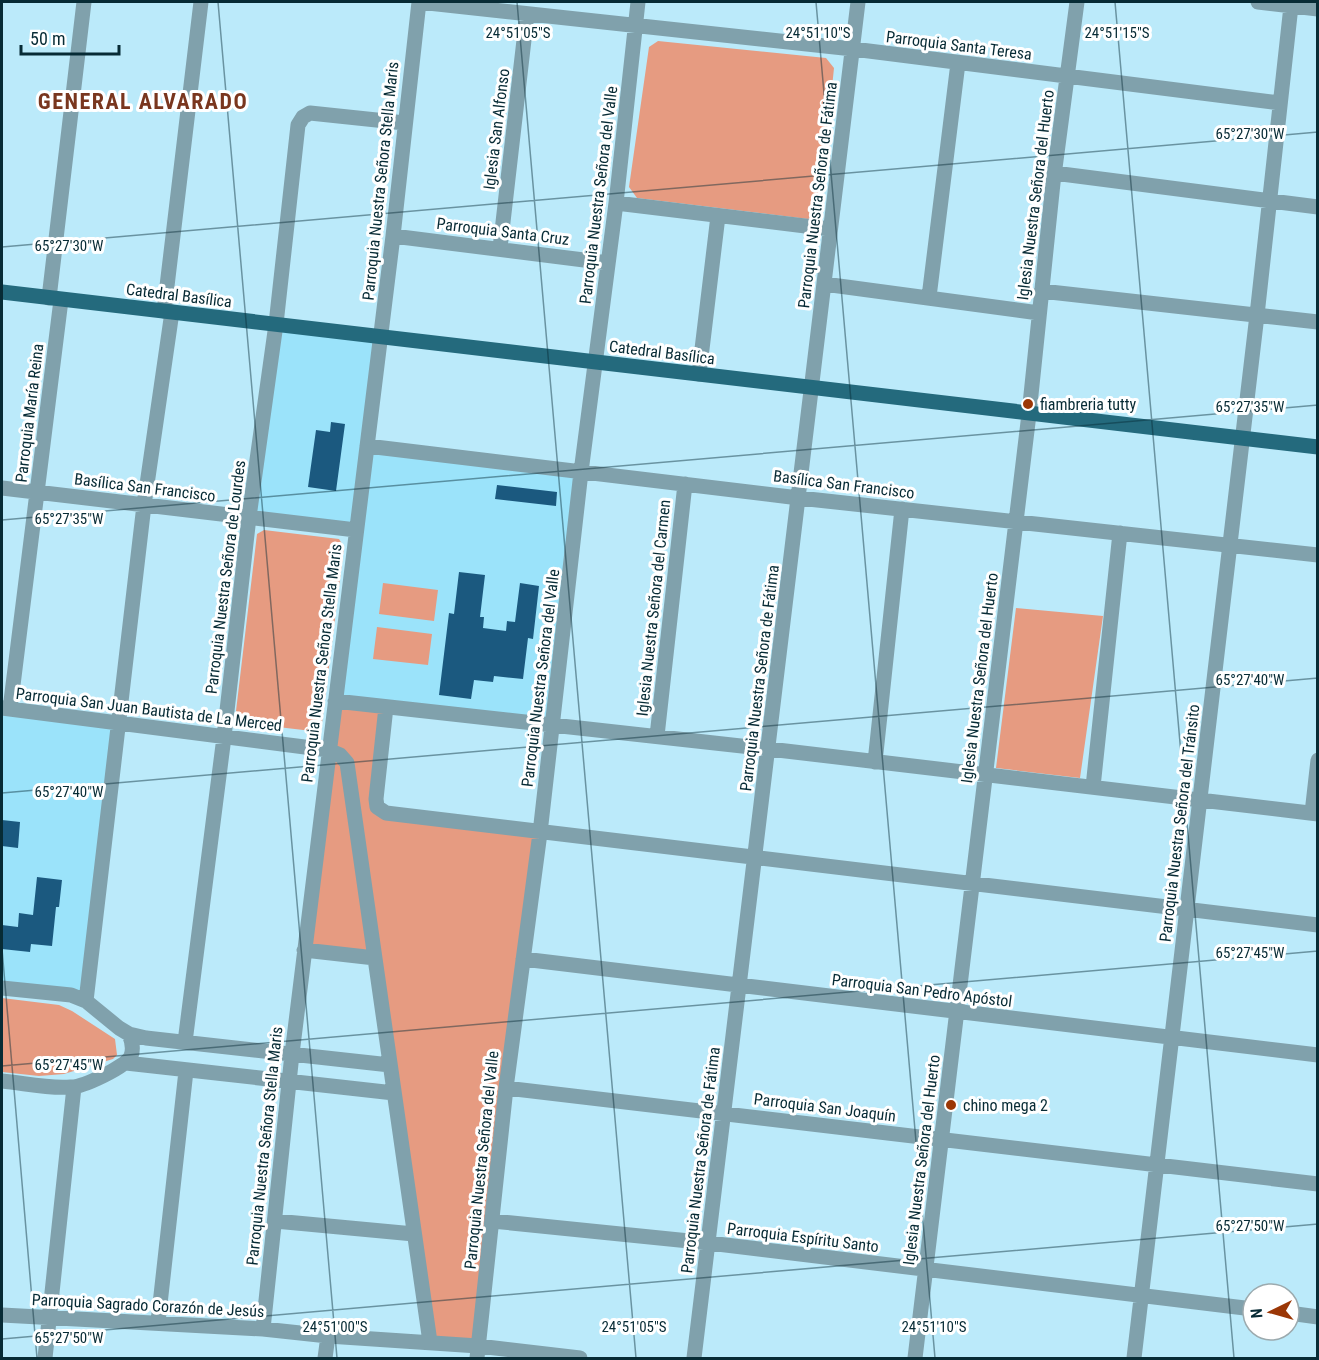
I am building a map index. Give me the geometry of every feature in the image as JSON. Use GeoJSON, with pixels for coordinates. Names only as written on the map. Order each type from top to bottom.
{"type":"FeatureCollection","features":[{"type":"Feature","properties":{"kind":"main road","name":"Catedral Basílica"},"geometry":{"type":"LineString","coordinates":[[2,292],[1317,447]]}},
{"type":"Feature","properties":{"kind":"street","name":"Parroquia María Reina"},"geometry":{"type":"LineString","coordinates":[[6,708],[38,492],[84,2]]}},
{"type":"Feature","properties":{"kind":"street"},"geometry":{"type":"LineString","coordinates":[[86,1001],[168,312],[201,2]]}},
{"type":"Feature","properties":{"kind":"street","name":"Parroquia Santa Teresa"},"geometry":{"type":"LineString","coordinates":[[419,2],[853,49],[1280,103]]}},
{"type":"Feature","properties":{"kind":"street","name":"Parroquia Nuestra Señora Stella Maris"},"geometry":{"type":"LineString","coordinates":[[263,1329],[304,950],[393,236],[419,2]]}},
{"type":"Feature","properties":{"kind":"street","name":"Parroquia Nuestra Señora del Valle"},"geometry":{"type":"LineString","coordinates":[[478,1352],[506,1088],[540,832],[581,472],[609,263],[638,2]]}},
{"type":"Feature","properties":{"kind":"street","name":"Parroquia Nuestra Señora de Fátima"},"geometry":{"type":"LineString","coordinates":[[694,1359],[858,2]]}},
{"type":"Feature","properties":{"kind":"street","name":"Iglesia Nuestra Señora del Huerto"},"geometry":{"type":"LineString","coordinates":[[915,1359],[1029,414],[1054,173],[1077,2]]}},
{"type":"Feature","properties":{"kind":"street"},"geometry":{"type":"LineString","coordinates":[[1258,2],[1317,9]]}},
{"type":"Feature","properties":{"kind":"street","name":"Parroquia Nuestra Señora del Tránsito"},"geometry":{"type":"LineString","coordinates":[[1134,1359],[1257,315],[1291,6]]}},
{"type":"Feature","properties":{"kind":"street","name":"Iglesia San Alfonso"},"geometry":{"type":"LineString","coordinates":[[500,248],[527,14]]}},
{"type":"Feature","properties":{"kind":"street"},"geometry":{"type":"LineString","coordinates":[[929,297],[958,63]]}},
{"type":"Feature","properties":{"kind":"street","name":"Parroquia Nuestra Señora de Lourdes"},"geometry":{"type":"LineString","coordinates":[[185,1042],[224,737],[249,517],[276,324],[298,125],[303,117],[310,113],[405,123]]}},
{"type":"Feature","properties":{"kind":"street"},"geometry":{"type":"LineString","coordinates":[[1054,173],[1317,207]]}},
{"type":"Feature","properties":{"kind":"street"},"geometry":{"type":"LineString","coordinates":[[616,203],[830,230]]}},
{"type":"Feature","properties":{"kind":"street"},"geometry":{"type":"LineString","coordinates":[[699,374],[718,216]]}},
{"type":"Feature","properties":{"kind":"street","name":"Parroquia Santa Cruz"},"geometry":{"type":"LineString","coordinates":[[393,236],[609,263]]}},
{"type":"Feature","properties":{"kind":"street"},"geometry":{"type":"LineString","coordinates":[[824,284],[1039,313]]}},
{"type":"Feature","properties":{"kind":"street"},"geometry":{"type":"LineString","coordinates":[[1041,291],[1317,322]]}},
{"type":"Feature","properties":{"kind":"street","name":"Basílica San Francisco"},"geometry":{"type":"LineString","coordinates":[[367,446],[799,498],[1317,555]]}},
{"type":"Feature","properties":{"kind":"street","name":"Iglesia Nuestra Señora del Carmen"},"geometry":{"type":"LineString","coordinates":[[657,736],[685,484]]}},
{"type":"Feature","properties":{"kind":"street","name":"Basílica San Francisco"},"geometry":{"type":"LineString","coordinates":[[2,488],[356,530]]}},
{"type":"Feature","properties":{"kind":"street"},"geometry":{"type":"LineString","coordinates":[[875,762],[902,509]]}},
{"type":"Feature","properties":{"kind":"street"},"geometry":{"type":"LineString","coordinates":[[1093,787],[1120,532]]}},
{"type":"Feature","properties":{"kind":"street"},"geometry":{"type":"LineString","coordinates":[[335,701],[657,736],[1314,814],[1317,760]]}},
{"type":"Feature","properties":{"kind":"street"},"geometry":{"type":"LineString","coordinates":[[386,707],[376,799],[377,807],[381,811],[1317,925]]}},
{"type":"Feature","properties":{"kind":"street","name":"Parroquia San Juan Bautista de La Merced"},"geometry":{"type":"LineString","coordinates":[[6,708],[328,750]]}},
{"type":"Feature","properties":{"kind":"street"},"geometry":{"type":"LineString","coordinates":[[328,750],[340,755],[347,763],[429,1342]]}},
{"type":"Feature","properties":{"kind":"street"},"geometry":{"type":"LineString","coordinates":[[304,950],[375,958]]}},
{"type":"Feature","properties":{"kind":"street","name":"Parroquia San Pedro Apóstol"},"geometry":{"type":"LineString","coordinates":[[523,960],[1317,1054]]}},
{"type":"Feature","properties":{"kind":"street"},"geometry":{"type":"LineString","coordinates":[[2,988],[71,995],[86,1001],[129,1034],[146,1038],[390,1065]]}},
{"type":"Feature","properties":{"kind":"street"},"geometry":{"type":"LineString","coordinates":[[2,1081],[60,1088],[74,1087],[126,1063],[132,1054],[133,1046],[129,1034]]}},
{"type":"Feature","properties":{"kind":"street"},"geometry":{"type":"LineString","coordinates":[[126,1063],[394,1093]]}},
{"type":"Feature","properties":{"kind":"street"},"geometry":{"type":"LineString","coordinates":[[158,1322],[186,1071]]}},
{"type":"Feature","properties":{"kind":"street"},"geometry":{"type":"LineString","coordinates":[[45,1359],[74,1087]]}},
{"type":"Feature","properties":{"kind":"street","name":"Parroquia San Joaquín"},"geometry":{"type":"LineString","coordinates":[[506,1088],[1317,1184]]}},
{"type":"Feature","properties":{"kind":"street"},"geometry":{"type":"LineString","coordinates":[[275,1221],[414,1234]]}},
{"type":"Feature","properties":{"kind":"street","name":"Parroquia Espíritu Santo"},"geometry":{"type":"LineString","coordinates":[[492,1221],[709,1243],[1241,1307]]}},
{"type":"Feature","properties":{"kind":"street","name":"Parroquia Sagrado Corazón de Jesús"},"geometry":{"type":"LineString","coordinates":[[2,1315],[263,1329],[328,1336],[429,1342],[478,1352],[580,1359]]}},
{"type":"Feature","properties":{"kind":"street"},"geometry":{"type":"LineString","coordinates":[[1301,1315],[1317,1317]]}},
{"type":"Feature","properties":{"kind":"street"},"geometry":{"type":"LineString","coordinates":[[325,1359],[328,1336]]}},
{"type":"Feature","properties":{"kind":"shaded area"},"geometry":{"type":"Polygon","coordinates":[[[658,41],[826,58],[834,68],[819,213],[808,219],[637,198],[629,187],[649,47],[658,41]]]}},
{"type":"Feature","properties":{"kind":"shaded area"},"geometry":{"type":"Polygon","coordinates":[[[276,325],[380,338],[355,529],[250,517],[276,325]]]}},
{"type":"Feature","properties":{"kind":"shaded area"},"geometry":{"type":"Polygon","coordinates":[[[368,447],[581,473],[552,724],[336,701],[368,447]]]}},
{"type":"Feature","properties":{"kind":"shaded area"},"geometry":{"type":"Polygon","coordinates":[[[264,530],[339,539],[344,547],[322,723],[312,731],[242,723],[236,711],[257,534],[264,530]]]}},
{"type":"Feature","properties":{"kind":"shaded area"},"geometry":{"type":"Polygon","coordinates":[[[383,583],[438,590],[434,621],[379,614],[383,583]]]}},
{"type":"Feature","properties":{"kind":"shaded area"},"geometry":{"type":"Polygon","coordinates":[[[1016,608],[1103,616],[1080,778],[996,768],[1016,608]]]}},
{"type":"Feature","properties":{"kind":"shaded area"},"geometry":{"type":"Polygon","coordinates":[[[377,627],[432,634],[428,665],[373,659],[377,627]]]}},
{"type":"Feature","properties":{"kind":"shaded area"},"geometry":{"type":"Polygon","coordinates":[[[336,702],[385,708],[377,807],[539,833],[478,1346],[430,1342],[375,958],[305,950],[336,702]]]}},
{"type":"Feature","properties":{"kind":"shaded area"},"geometry":{"type":"Polygon","coordinates":[[[2,710],[119,723],[86,1001],[2,988],[2,710]]]}},
{"type":"Feature","properties":{"kind":"shaded area"},"geometry":{"type":"Polygon","coordinates":[[[2,998],[59,1005],[72,1011],[115,1039],[117,1055],[113,1059],[64,1074],[39,1076],[2,1072],[2,998]]]}},
{"type":"Feature","properties":{"kind":"building"},"geometry":{"type":"Polygon","coordinates":[[[331,422],[345,424],[336,491],[308,487],[316,430],[330,432],[331,422]]]}},
{"type":"Feature","properties":{"kind":"building"},"geometry":{"type":"Polygon","coordinates":[[[497,485],[557,492],[556,506],[495,499],[497,485]]]}},
{"type":"Feature","properties":{"kind":"building"},"geometry":{"type":"Polygon","coordinates":[[[459,572],[485,575],[480,617],[484,617],[483,628],[506,631],[507,621],[515,622],[520,583],[539,586],[533,639],[528,638],[523,679],[494,676],[493,682],[474,680],[471,699],[439,695],[449,613],[454,614],[459,572]]]}},
{"type":"Feature","properties":{"kind":"building"},"geometry":{"type":"Polygon","coordinates":[[[2,820],[20,822],[18,848],[2,846],[2,820]]]}},
{"type":"Feature","properties":{"kind":"building"},"geometry":{"type":"Polygon","coordinates":[[[37,877],[62,880],[59,907],[56,907],[52,946],[31,944],[30,952],[2,949],[2,925],[18,927],[19,913],[33,915],[37,877]]]}},
{"type":"Feature","properties":{"kind":"place","name":"fiambreria tutty"},"geometry":{"type":"Point","coordinates":[1028,404]}},
{"type":"Feature","properties":{"kind":"place","name":"chino mega 2"},"geometry":{"type":"Point","coordinates":[951,1105]}},
{"type":"Feature","properties":{"kind":"district","name":"GENERAL ALVARADO"},"geometry":{"type":"Point","coordinates":[143,101]}}]}
